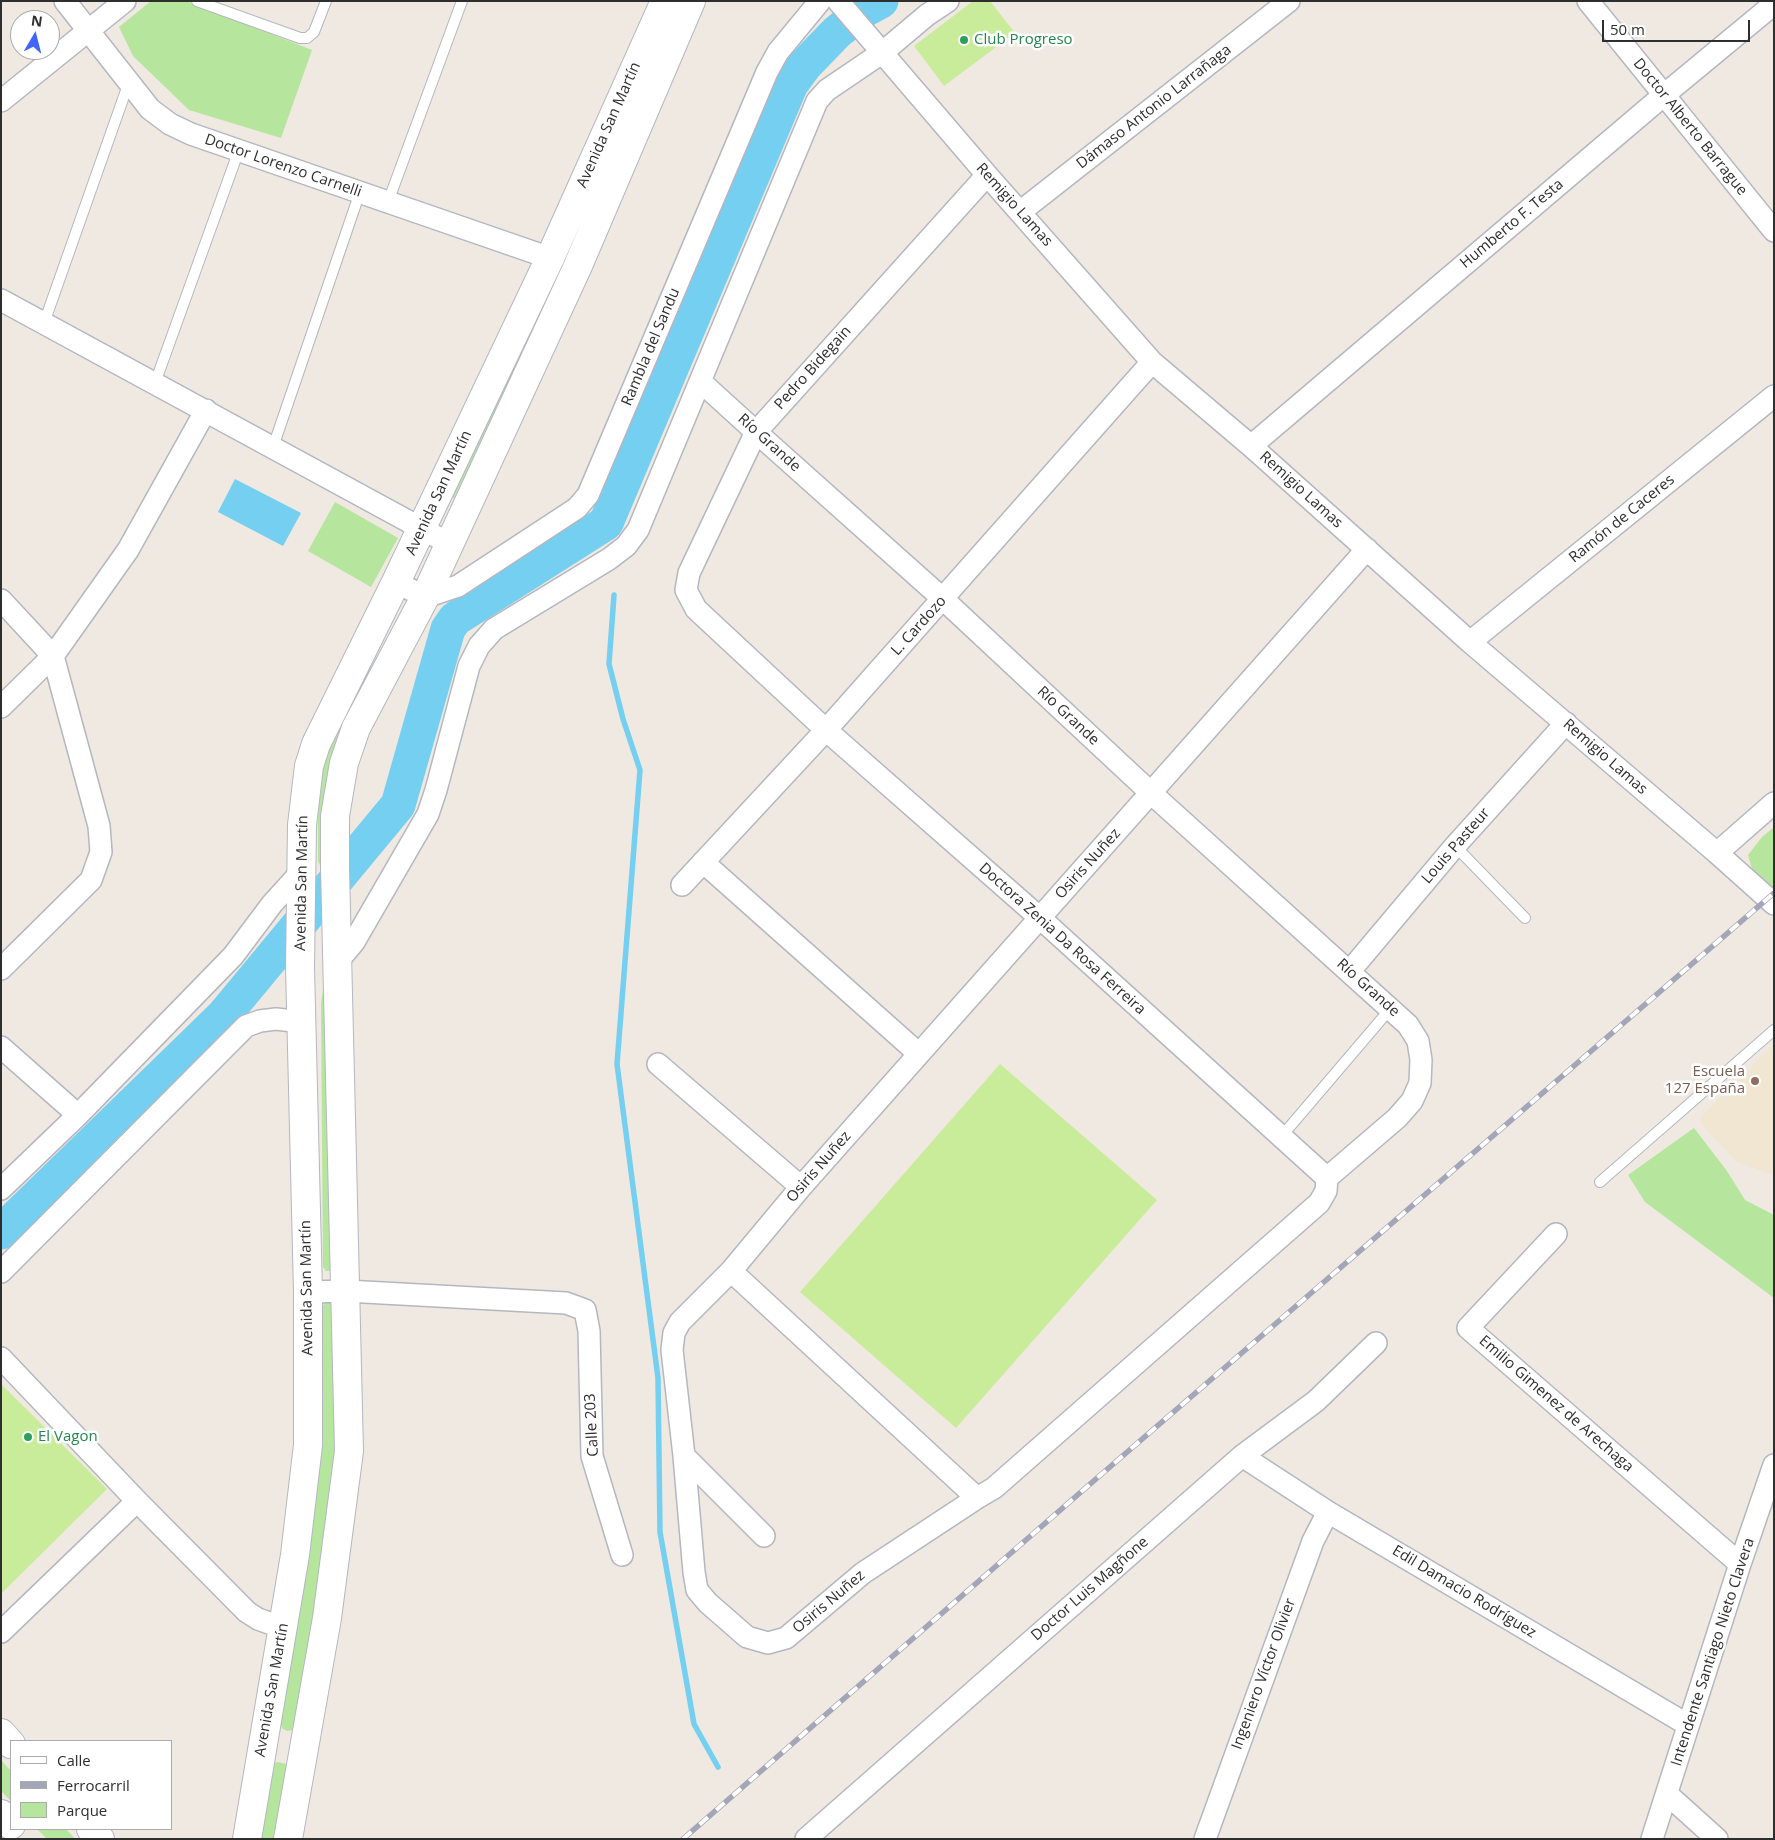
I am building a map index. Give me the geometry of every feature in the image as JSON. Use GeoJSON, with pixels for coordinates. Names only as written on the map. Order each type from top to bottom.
{"type":"FeatureCollection","features":[{"type":"Feature","properties":{"kind":"street","name":"Doctor Lorenzo Carnelli"},"geometry":{"type":"LineString","coordinates":[[65,1],[150,109],[170,124],[191,134],[550,258]]}},
{"type":"Feature","properties":{"kind":"street"},"geometry":{"type":"LineString","coordinates":[[1,101],[125,1]]}},
{"type":"Feature","properties":{"kind":"street","name":"Avenida San Martín"},"geometry":{"type":"LineString","coordinates":[[247,1839],[295,1555],[308,1445],[308,1292],[300,967],[302,825],[309,766],[316,744],[422,529],[550,258],[665,1]]}},
{"type":"Feature","properties":{"kind":"street","name":"Avenida San Martín"},"geometry":{"type":"LineString","coordinates":[[288,1839],[327,1618],[349,1451],[335,869],[335,816],[344,763],[356,728],[425,597],[577,268],[692,1]]}},
{"type":"Feature","properties":{"kind":"street","name":"Rambla del Sandu"},"geometry":{"type":"LineString","coordinates":[[425,597],[458,586],[577,508],[588,495],[767,72],[778,52],[820,1]]}},
{"type":"Feature","properties":{"kind":"street","name":"Remigio Lamas"},"geometry":{"type":"LineString","coordinates":[[838,1],[987,175],[1152,362],[1251,446],[1470,642],[1717,852],[1771,902]]}},
{"type":"Feature","properties":{"kind":"street"},"geometry":{"type":"LineString","coordinates":[[338,955],[354,942],[428,814],[469,666],[479,646],[494,629],[609,559],[626,546],[638,530],[817,101],[878,46],[948,1]]}},
{"type":"Feature","properties":{"kind":"street","name":"Dámaso Antonio Larrañaga"},"geometry":{"type":"LineString","coordinates":[[1020,212],[1289,1]]}},
{"type":"Feature","properties":{"kind":"street","name":"Doctor Alberto Barrague"},"geometry":{"type":"LineString","coordinates":[[1588,1],[1774,231]]}},
{"type":"Feature","properties":{"kind":"street","name":"Humberto F. Testa"},"geometry":{"type":"LineString","coordinates":[[1251,446],[1774,4]]}},
{"type":"Feature","properties":{"kind":"street","name":"Pedro Bidegain"},"geometry":{"type":"LineString","coordinates":[[686,590],[689,573],[756,432],[987,175]]}},
{"type":"Feature","properties":{"kind":"street"},"geometry":{"type":"LineString","coordinates":[[1,300],[450,544]]}},
{"type":"Feature","properties":{"kind":"street","name":"L. Cardozo"},"geometry":{"type":"LineString","coordinates":[[682,885],[826,730],[1152,362]]}},
{"type":"Feature","properties":{"kind":"street","name":"Río Grande"},"geometry":{"type":"LineString","coordinates":[[700,381],[943,599],[1151,793],[1408,1025],[1418,1042],[1421,1060],[1420,1083],[1412,1101],[1397,1118],[1327,1178]]}},
{"type":"Feature","properties":{"kind":"street","name":"Ramón de Caceres"},"geometry":{"type":"LineString","coordinates":[[1470,642],[1774,396]]}},
{"type":"Feature","properties":{"kind":"street"},"geometry":{"type":"LineString","coordinates":[[1,707],[53,656],[128,550],[206,410]]}},
{"type":"Feature","properties":{"kind":"street","name":"Osiris Nuñez"},"geometry":{"type":"LineString","coordinates":[[1327,1178],[1326,1191],[1318,1202],[994,1488],[863,1573],[786,1638],[768,1643],[747,1637],[708,1604],[697,1590],[672,1350],[674,1333],[680,1322],[731,1271],[801,1187],[1367,549]]}},
{"type":"Feature","properties":{"kind":"street"},"geometry":{"type":"LineString","coordinates":[[396,582],[425,597]]}},
{"type":"Feature","properties":{"kind":"street","name":"Doctora Zenia Da Rosa Ferreira"},"geometry":{"type":"LineString","coordinates":[[686,590],[696,609],[826,730],[1040,918],[1327,1178]]}},
{"type":"Feature","properties":{"kind":"street"},"geometry":{"type":"LineString","coordinates":[[1,600],[53,656],[99,826],[101,852],[91,880],[1,969]]}},
{"type":"Feature","properties":{"kind":"street","name":"Louis Pasteur"},"geometry":{"type":"LineString","coordinates":[[1349,972],[1455,846],[1566,723]]}},
{"type":"Feature","properties":{"kind":"street"},"geometry":{"type":"LineString","coordinates":[[1717,852],[1774,803]]}},
{"type":"Feature","properties":{"kind":"street"},"geometry":{"type":"LineString","coordinates":[[703,862],[919,1054]]}},
{"type":"Feature","properties":{"kind":"street"},"geometry":{"type":"LineString","coordinates":[[1,1189],[78,1116],[233,956],[272,904],[301,872]]}},
{"type":"Feature","properties":{"kind":"street"},"geometry":{"type":"LineString","coordinates":[[1,1272],[246,1026],[260,1021],[276,1019],[302,1022]]}},
{"type":"Feature","properties":{"kind":"street"},"geometry":{"type":"LineString","coordinates":[[1,1047],[78,1116]]}},
{"type":"Feature","properties":{"kind":"street"},"geometry":{"type":"LineString","coordinates":[[658,1064],[801,1187]]}},
{"type":"Feature","properties":{"kind":"street","name":"Emilio Gimenez de Arechaga"},"geometry":{"type":"LineString","coordinates":[[1556,1234],[1468,1328],[1740,1564]]}},
{"type":"Feature","properties":{"kind":"street"},"geometry":{"type":"LineString","coordinates":[[731,1271],[977,1498]]}},
{"type":"Feature","properties":{"kind":"street"},"geometry":{"type":"LineString","coordinates":[[308,1292],[346,1291]]}},
{"type":"Feature","properties":{"kind":"street","name":"Calle 203"},"geometry":{"type":"LineString","coordinates":[[346,1291],[566,1303],[585,1310],[588,1331],[592,1456],[622,1555]]}},
{"type":"Feature","properties":{"kind":"street","name":"Doctor Luis Magñone"},"geometry":{"type":"LineString","coordinates":[[806,1839],[1242,1456],[1316,1401],[1376,1343]]}},
{"type":"Feature","properties":{"kind":"street"},"geometry":{"type":"LineString","coordinates":[[1,1358],[137,1501],[247,1612],[258,1619],[283,1628]]}},
{"type":"Feature","properties":{"kind":"street"},"geometry":{"type":"LineString","coordinates":[[684,1456],[764,1536]]}},
{"type":"Feature","properties":{"kind":"street","name":"Edil Damacio Rodríguez"},"geometry":{"type":"LineString","coordinates":[[1242,1456],[1328,1512],[1688,1725]]}},
{"type":"Feature","properties":{"kind":"street","name":"Intendente Santiago Nieto Clavera"},"geometry":{"type":"LineString","coordinates":[[1652,1839],[1740,1564],[1768,1504],[1774,1465]]}},
{"type":"Feature","properties":{"kind":"street"},"geometry":{"type":"LineString","coordinates":[[1,1632],[137,1501]]}},
{"type":"Feature","properties":{"kind":"street","name":"Ingeniero Víctor Olivier"},"geometry":{"type":"LineString","coordinates":[[1205,1839],[1313,1541],[1328,1512]]}},
{"type":"Feature","properties":{"kind":"street"},"geometry":{"type":"LineString","coordinates":[[1,1733],[10,1743]]}},
{"type":"Feature","properties":{"kind":"street"},"geometry":{"type":"LineString","coordinates":[[263,1747],[303,1754]]}},
{"type":"Feature","properties":{"kind":"street"},"geometry":{"type":"LineString","coordinates":[[1667,1794],[1717,1839]]}},
{"type":"Feature","properties":{"kind":"street"},"geometry":{"type":"LineString","coordinates":[[1,1814],[10,1824]]}},
{"type":"Feature","properties":{"kind":"lane"},"geometry":{"type":"LineString","coordinates":[[197,1],[300,38],[307,38],[314,32],[326,1]]}},
{"type":"Feature","properties":{"kind":"lane"},"geometry":{"type":"LineString","coordinates":[[388,202],[462,1]]}},
{"type":"Feature","properties":{"kind":"lane"},"geometry":{"type":"LineString","coordinates":[[44,323],[129,82]]}},
{"type":"Feature","properties":{"kind":"lane"},"geometry":{"type":"LineString","coordinates":[[155,383],[239,150]]}},
{"type":"Feature","properties":{"kind":"lane"},"geometry":{"type":"LineString","coordinates":[[273,447],[360,192]]}},
{"type":"Feature","properties":{"kind":"lane"},"geometry":{"type":"LineString","coordinates":[[1455,846],[1525,918]]}},
{"type":"Feature","properties":{"kind":"lane"},"geometry":{"type":"LineString","coordinates":[[1280,1137],[1391,1008]]}},
{"type":"Feature","properties":{"kind":"lane"},"geometry":{"type":"LineString","coordinates":[[1600,1182],[1774,1030]]}},
{"type":"Feature","properties":{"kind":"shaded area","name":"Escuela 127 España"},"geometry":{"type":"Polygon","coordinates":[[[1774,1044],[1774,1175],[1737,1162],[1703,1126],[1700,1118],[1774,1044]]]}},
{"type":"Feature","properties":{"kind":"green space"},"geometry":{"type":"Polygon","coordinates":[[[151,1],[186,1],[312,50],[281,138],[189,110],[133,56],[119,27],[151,1]]]}},
{"type":"Feature","properties":{"kind":"green space"},"geometry":{"type":"Polygon","coordinates":[[[676,1],[575,249],[454,498],[448,499],[676,1]]]}},
{"type":"Feature","properties":{"kind":"green space","name":"Club Progreso"},"geometry":{"type":"Polygon","coordinates":[[[973,1],[990,1],[1015,33],[944,86],[914,46],[973,1]]]}},
{"type":"Feature","properties":{"kind":"green space"},"geometry":{"type":"Polygon","coordinates":[[[335,502],[398,538],[371,587],[308,551],[335,502]]]}},
{"type":"Feature","properties":{"kind":"green space"},"geometry":{"type":"Polygon","coordinates":[[[393,611],[396,614],[338,737],[328,780],[324,871],[318,862],[318,791],[323,762],[393,611]]]}},
{"type":"Feature","properties":{"kind":"green space"},"geometry":{"type":"Polygon","coordinates":[[[1774,827],[1774,891],[1753,872],[1748,855],[1762,837],[1774,827]]]}},
{"type":"Feature","properties":{"kind":"green space"},"geometry":{"type":"Polygon","coordinates":[[[325,977],[332,1271],[326,1271],[323,1267],[321,1003],[325,977]]]}},
{"type":"Feature","properties":{"kind":"green space"},"geometry":{"type":"Polygon","coordinates":[[[1000,1064],[1157,1200],[956,1428],[800,1292],[1000,1064]]]}},
{"type":"Feature","properties":{"kind":"green space"},"geometry":{"type":"Polygon","coordinates":[[[1694,1128],[1727,1171],[1745,1200],[1774,1215],[1774,1298],[1645,1202],[1628,1175],[1694,1128]]]}},
{"type":"Feature","properties":{"kind":"green space"},"geometry":{"type":"Polygon","coordinates":[[[331,1302],[336,1307],[340,1399],[334,1502],[297,1726],[293,1730],[287,1731],[280,1724],[316,1501],[320,1442],[321,1308],[325,1303],[331,1302]]]}},
{"type":"Feature","properties":{"kind":"green space","name":"El Vagon"},"geometry":{"type":"Polygon","coordinates":[[[1,1384],[107,1489],[1,1594],[1,1384]]]}},
{"type":"Feature","properties":{"kind":"green space"},"geometry":{"type":"Polygon","coordinates":[[[1,1760],[10,1770],[10,1800],[1,1791],[1,1760]]]}},
{"type":"Feature","properties":{"kind":"green space"},"geometry":{"type":"Polygon","coordinates":[[[277,1762],[287,1764],[289,1768],[277,1839],[259,1839],[272,1766],[277,1762]]]}},
{"type":"Feature","properties":{"kind":"green space"},"geometry":{"type":"Polygon","coordinates":[[[38,1830],[67,1830],[75,1839],[47,1839],[38,1830]]]}},
{"type":"Feature","properties":{"kind":"water"},"geometry":{"type":"Polygon","coordinates":[[[235,479],[301,513],[283,546],[218,512],[235,479]]]}},
{"type":"Feature","properties":{"kind":"waterway"},"geometry":{"type":"LineString","coordinates":[[1,1232],[224,1015],[398,805],[448,629],[455,619],[606,523],[791,84],[805,65],[837,32],[866,9],[881,1]]}},
{"type":"Feature","properties":{"kind":"waterway"},"geometry":{"type":"LineString","coordinates":[[614,595],[609,664],[623,719],[640,770],[617,1064],[658,1378],[660,1532],[694,1724],[718,1767]]}},
{"type":"Feature","properties":{"kind":"railway"},"geometry":{"type":"LineString","coordinates":[[683,1839],[1774,893]]}},
{"type":"Feature","properties":{"kind":"place","name":"Club Progreso"},"geometry":{"type":"Point","coordinates":[964,40]}},
{"type":"Feature","properties":{"kind":"place","name":"Escuela 127 España"},"geometry":{"type":"Point","coordinates":[1755,1081]}},
{"type":"Feature","properties":{"kind":"place","name":"El Vagon"},"geometry":{"type":"Point","coordinates":[28,1437]}}]}
